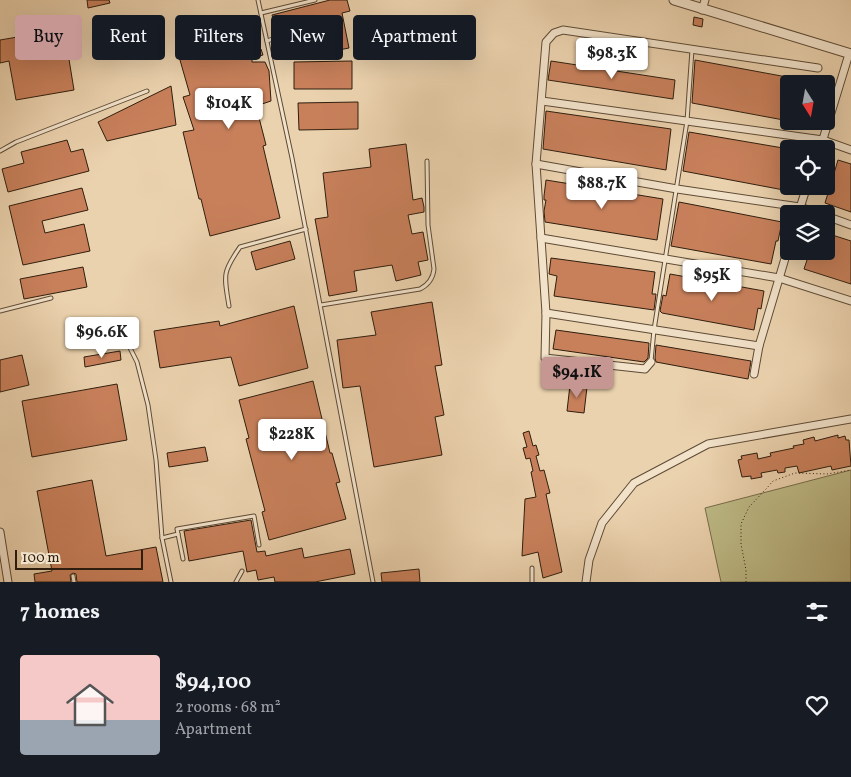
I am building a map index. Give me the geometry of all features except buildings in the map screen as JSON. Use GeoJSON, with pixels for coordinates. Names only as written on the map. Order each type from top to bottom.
{"type":"FeatureCollection","features":[{"type":"Feature","properties":{"kind":"street"},"geometry":{"type":"LineString","coordinates":[[542,101],[823,140],[850,54],[674,0]]}},
{"type":"Feature","properties":{"kind":"street"},"geometry":{"type":"LineString","coordinates":[[702,10],[705,0]]}},
{"type":"Feature","properties":{"kind":"street"},"geometry":{"type":"LineString","coordinates":[[651,362],[646,369],[545,358],[546,313],[536,164],[546,42],[554,33],[563,30],[818,68]]}},
{"type":"Feature","properties":{"kind":"street"},"geometry":{"type":"LineString","coordinates":[[835,144],[851,150]]}},
{"type":"Feature","properties":{"kind":"street"},"geometry":{"type":"LineString","coordinates":[[536,164],[780,207]]}},
{"type":"Feature","properties":{"kind":"street"},"geometry":{"type":"LineString","coordinates":[[835,219],[851,225]]}},
{"type":"Feature","properties":{"kind":"street"},"geometry":{"type":"LineString","coordinates":[[541,238],[779,278],[851,301]]}},
{"type":"Feature","properties":{"kind":"street"},"geometry":{"type":"LineString","coordinates":[[754,374],[759,346],[784,260]]}},
{"type":"Feature","properties":{"kind":"street"},"geometry":{"type":"LineString","coordinates":[[546,313],[759,346]]}},
{"type":"Feature","properties":{"kind":"street"},"geometry":{"type":"LineString","coordinates":[[586,582],[589,560],[602,523],[634,483],[708,444],[851,419]]}},
{"type":"Feature","properties":{"kind":"street"},"geometry":{"type":"LineString","coordinates":[[0,532],[8,582]]}},
{"type":"Feature","properties":{"kind":"lane"},"geometry":{"type":"LineString","coordinates":[[258,0],[292,158],[373,582]]}},
{"type":"Feature","properties":{"kind":"lane"},"geometry":{"type":"LineString","coordinates":[[296,5],[297,0]]}},
{"type":"Feature","properties":{"kind":"lane"},"geometry":{"type":"LineString","coordinates":[[261,13],[315,0]]}},
{"type":"Feature","properties":{"kind":"lane"},"geometry":{"type":"LineString","coordinates":[[266,41],[271,39]]}},
{"type":"Feature","properties":{"kind":"lane"},"geometry":{"type":"LineString","coordinates":[[651,362],[654,330],[687,121],[693,48]]}},
{"type":"Feature","properties":{"kind":"lane"},"geometry":{"type":"LineString","coordinates":[[0,151],[16,142],[147,91]]}},
{"type":"Feature","properties":{"kind":"lane"},"geometry":{"type":"LineString","coordinates":[[321,305],[420,289],[427,285],[434,269],[428,225],[427,161]]}},
{"type":"Feature","properties":{"kind":"lane"},"geometry":{"type":"LineString","coordinates":[[229,306],[224,278],[227,266],[240,247],[306,229]]}},
{"type":"Feature","properties":{"kind":"lane"},"geometry":{"type":"LineString","coordinates":[[0,311],[51,298]]}},
{"type":"Feature","properties":{"kind":"lane"},"geometry":{"type":"LineString","coordinates":[[120,328],[137,362],[148,405],[156,460],[162,538],[171,582]]}},
{"type":"Feature","properties":{"kind":"lane"},"geometry":{"type":"LineString","coordinates":[[183,559],[177,529],[254,516],[260,545]]}},
{"type":"Feature","properties":{"kind":"lane"},"geometry":{"type":"LineString","coordinates":[[162,538],[178,534]]}},
{"type":"Feature","properties":{"kind":"lane"},"geometry":{"type":"LineString","coordinates":[[532,568],[532,582]]}},
{"type":"Feature","properties":{"kind":"lane"},"geometry":{"type":"LineString","coordinates":[[236,582],[242,571]]}},
{"type":"Feature","properties":{"kind":"lane"},"geometry":{"type":"LineString","coordinates":[[74,576],[74,582]]}},
{"type":"Feature","properties":{"kind":"path"},"geometry":{"type":"LineString","coordinates":[[746,582],[740,524],[750,507],[766,489],[773,482],[795,474],[838,473],[851,470]]}},
{"type":"Feature","properties":{"kind":"shaded area"},"geometry":{"type":"Polygon","coordinates":[[[851,470],[851,582],[721,582],[705,508],[851,470]]]}}]}
